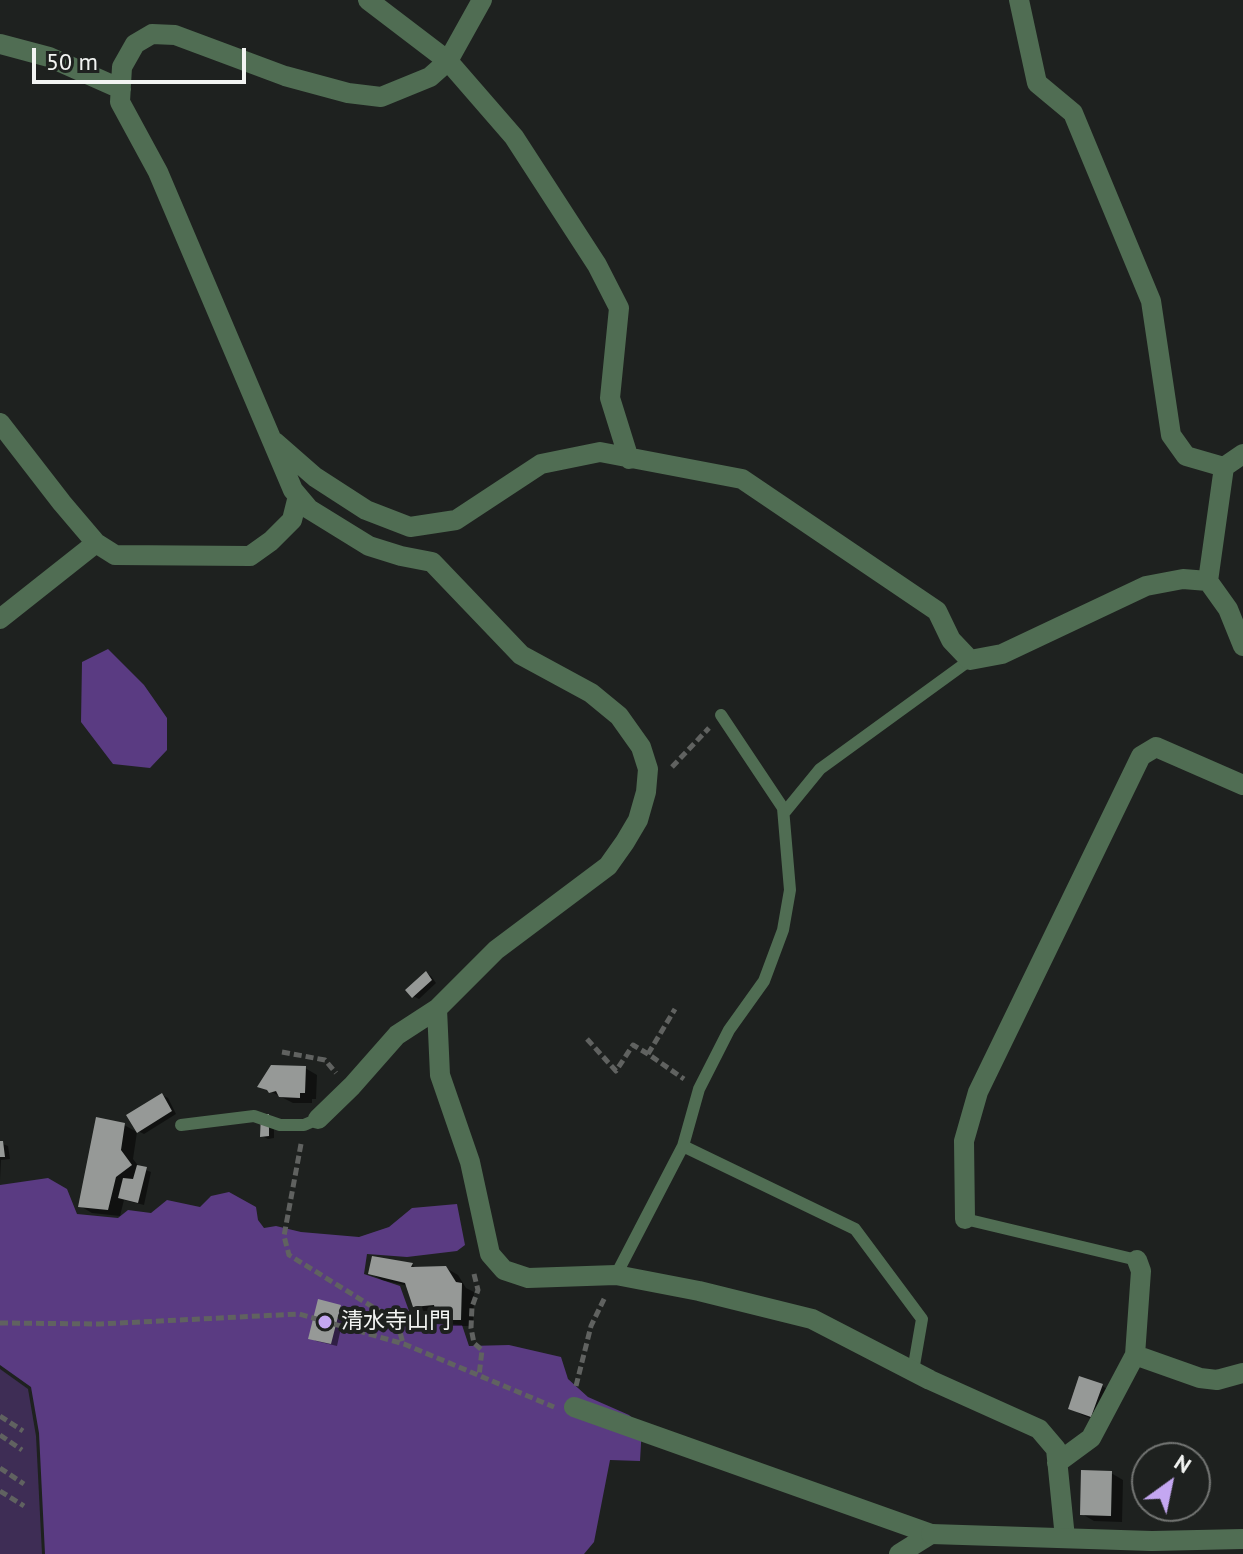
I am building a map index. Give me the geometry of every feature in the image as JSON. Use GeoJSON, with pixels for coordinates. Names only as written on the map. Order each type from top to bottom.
{"type":"FeatureCollection","features":[{"type":"Feature","properties":{"kind":"street"},"geometry":{"type":"LineString","coordinates":[[368,0],[448,61],[514,137],[597,265],[619,308],[610,398],[629,459]]}},
{"type":"Feature","properties":{"kind":"street"},"geometry":{"type":"LineString","coordinates":[[311,1122],[350,1089],[397,1035],[437,1009],[496,950],[608,866],[638,820],[646,792],[648,769],[641,747],[619,716],[591,693],[521,655],[432,562],[369,546],[309,509],[293,490],[158,172],[120,102],[122,67],[135,44],[152,34],[175,35],[285,76],[348,93],[381,97],[430,77],[448,61],[482,0]]}},
{"type":"Feature","properties":{"kind":"street"},"geometry":{"type":"LineString","coordinates":[[1019,0],[1037,83],[1073,113],[1151,301],[1171,435],[1186,456],[1224,467]]}},
{"type":"Feature","properties":{"kind":"street"},"geometry":{"type":"LineString","coordinates":[[0,44],[49,57],[121,89]]}},
{"type":"Feature","properties":{"kind":"street"},"geometry":{"type":"LineString","coordinates":[[0,423],[96,543],[115,555],[250,556],[292,520],[298,496]]}},
{"type":"Feature","properties":{"kind":"street"},"geometry":{"type":"LineString","coordinates":[[272,440],[315,477],[366,510],[410,527],[456,520],[541,464],[600,452],[742,479],[937,611],[951,640],[970,660],[1002,654],[1146,586],[1183,579],[1208,581]]}},
{"type":"Feature","properties":{"kind":"street"},"geometry":{"type":"LineString","coordinates":[[1243,454],[1224,467],[1208,581],[1228,609],[1243,646]]}},
{"type":"Feature","properties":{"kind":"street"},"geometry":{"type":"LineString","coordinates":[[0,619],[96,543]]}},
{"type":"Feature","properties":{"kind":"street"},"geometry":{"type":"LineString","coordinates":[[965,1219],[964,1141],[978,1092],[1141,756],[1156,747],[1243,785]]}},
{"type":"Feature","properties":{"kind":"street"},"geometry":{"type":"LineString","coordinates":[[437,1009],[440,1075],[470,1162],[490,1254],[504,1270],[528,1278],[616,1275],[699,1291],[812,1319],[913,1371],[1039,1429],[1056,1449],[1065,1538]]}},
{"type":"Feature","properties":{"kind":"street"},"geometry":{"type":"LineString","coordinates":[[1057,1463],[1091,1438],[1135,1355],[1141,1271],[1137,1260]]}},
{"type":"Feature","properties":{"kind":"street"},"geometry":{"type":"LineString","coordinates":[[1135,1355],[1200,1378],[1217,1380],[1243,1373]]}},
{"type":"Feature","properties":{"kind":"street"},"geometry":{"type":"LineString","coordinates":[[574,1407],[931,1534],[1024,1546],[1065,1538],[1152,1541],[1243,1539]]}},
{"type":"Feature","properties":{"kind":"street"},"geometry":{"type":"LineString","coordinates":[[899,1554],[931,1534]]}},
{"type":"Feature","properties":{"kind":"lane"},"geometry":{"type":"LineString","coordinates":[[784,813],[820,769],[970,660]]}},
{"type":"Feature","properties":{"kind":"lane"},"geometry":{"type":"LineString","coordinates":[[616,1275],[683,1146],[699,1089],[729,1030],[764,981],[783,930],[790,890],[783,808],[721,715]]}},
{"type":"Feature","properties":{"kind":"lane"},"geometry":{"type":"LineString","coordinates":[[181,1125],[254,1116],[280,1125],[311,1122]]}},
{"type":"Feature","properties":{"kind":"lane"},"geometry":{"type":"LineString","coordinates":[[683,1146],[855,1229],[922,1319],[913,1371]]}},
{"type":"Feature","properties":{"kind":"lane"},"geometry":{"type":"LineString","coordinates":[[965,1219],[1137,1260]]}},
{"type":"Feature","properties":{"kind":"path"},"geometry":{"type":"LineString","coordinates":[[647,782],[666,773],[721,715]]}},
{"type":"Feature","properties":{"kind":"path"},"geometry":{"type":"LineString","coordinates":[[648,1054],[675,1009]]}},
{"type":"Feature","properties":{"kind":"path"},"geometry":{"type":"LineString","coordinates":[[587,1039],[616,1071],[633,1045],[699,1089]]}},
{"type":"Feature","properties":{"kind":"path"},"geometry":{"type":"LineString","coordinates":[[282,1052],[325,1060],[350,1089]]}},
{"type":"Feature","properties":{"kind":"path"},"geometry":{"type":"LineString","coordinates":[[311,1122],[284,1236],[289,1255],[397,1322],[404,1344]]}},
{"type":"Feature","properties":{"kind":"path"},"geometry":{"type":"LineString","coordinates":[[479,1376],[482,1350],[474,1343],[471,1328],[472,1307],[478,1290],[470,1256],[488,1242]]}},
{"type":"Feature","properties":{"kind":"path"},"geometry":{"type":"LineString","coordinates":[[0,1323],[100,1324],[299,1314],[404,1344],[554,1407],[574,1407],[591,1326],[616,1275]]}},
{"type":"Feature","properties":{"kind":"path"},"geometry":{"type":"LineString","coordinates":[[0,1416],[23,1431]]}},
{"type":"Feature","properties":{"kind":"path"},"geometry":{"type":"LineString","coordinates":[[0,1435],[22,1450]]}},
{"type":"Feature","properties":{"kind":"path"},"geometry":{"type":"LineString","coordinates":[[0,1468],[24,1484]]}},
{"type":"Feature","properties":{"kind":"path"},"geometry":{"type":"LineString","coordinates":[[0,1491],[24,1506]]}},
{"type":"Feature","properties":{"kind":"shaded area"},"geometry":{"type":"Polygon","coordinates":[[[108,649],[144,685],[167,718],[167,750],[150,768],[113,764],[81,722],[82,662],[108,649]]]}},
{"type":"Feature","properties":{"kind":"shaded area"},"geometry":{"type":"Polygon","coordinates":[[[48,1178],[67,1189],[77,1214],[118,1218],[128,1210],[151,1213],[167,1200],[200,1207],[211,1196],[229,1192],[256,1207],[258,1220],[264,1228],[276,1226],[301,1232],[359,1237],[389,1227],[412,1208],[457,1204],[465,1245],[457,1251],[407,1257],[367,1254],[364,1274],[400,1286],[409,1311],[428,1312],[434,1324],[462,1325],[469,1346],[509,1345],[561,1357],[568,1379],[588,1397],[629,1415],[642,1426],[640,1461],[610,1460],[594,1542],[584,1554],[45,1554],[39,1433],[31,1387],[0,1365],[0,1185],[48,1178]]]}},
{"type":"Feature","properties":{"kind":"shaded area"},"geometry":{"type":"Polygon","coordinates":[[[0,1369],[28,1389],[36,1436],[42,1554],[0,1554],[0,1369]]]}},
{"type":"Feature","properties":{"kind":"building"},"geometry":{"type":"Polygon","coordinates":[[[426,971],[432,980],[412,998],[405,990],[426,971]]]}},
{"type":"Feature","properties":{"kind":"building"},"geometry":{"type":"Polygon","coordinates":[[[271,1065],[306,1066],[305,1093],[300,1093],[300,1098],[279,1097],[276,1091],[269,1093],[257,1087],[271,1065]]]}},
{"type":"Feature","properties":{"kind":"building"},"geometry":{"type":"Polygon","coordinates":[[[162,1093],[172,1111],[137,1133],[126,1115],[162,1093]]]}},
{"type":"Feature","properties":{"kind":"building"},"geometry":{"type":"Polygon","coordinates":[[[261,1114],[269,1114],[269,1136],[260,1137],[261,1114]]]}},
{"type":"Feature","properties":{"kind":"building"},"geometry":{"type":"Polygon","coordinates":[[[96,1117],[125,1123],[121,1150],[132,1165],[116,1177],[108,1210],[78,1207],[96,1117]]]}},
{"type":"Feature","properties":{"kind":"building"},"geometry":{"type":"Polygon","coordinates":[[[0,1141],[3,1141],[5,1157],[0,1157],[0,1141]]]}},
{"type":"Feature","properties":{"kind":"building"},"geometry":{"type":"Polygon","coordinates":[[[137,1165],[147,1167],[138,1203],[118,1198],[123,1178],[133,1179],[137,1165]]]}},
{"type":"Feature","properties":{"kind":"building"},"geometry":{"type":"Polygon","coordinates":[[[372,1256],[413,1263],[411,1267],[446,1266],[456,1282],[462,1283],[461,1320],[437,1320],[434,1305],[413,1307],[405,1283],[368,1274],[372,1256]]]}},
{"type":"Feature","properties":{"kind":"building","name":"清水寺山門"},"geometry":{"type":"Polygon","coordinates":[[[318,1299],[341,1305],[331,1344],[308,1339],[318,1299]]]}},
{"type":"Feature","properties":{"kind":"building"},"geometry":{"type":"Polygon","coordinates":[[[1079,1376],[1103,1384],[1091,1417],[1068,1409],[1079,1376]]]}},
{"type":"Feature","properties":{"kind":"building"},"geometry":{"type":"Polygon","coordinates":[[[1081,1470],[1112,1471],[1111,1516],[1080,1515],[1081,1470]]]}},
{"type":"Feature","properties":{"kind":"place","name":"清水寺山門"},"geometry":{"type":"Point","coordinates":[325,1322]}}]}
